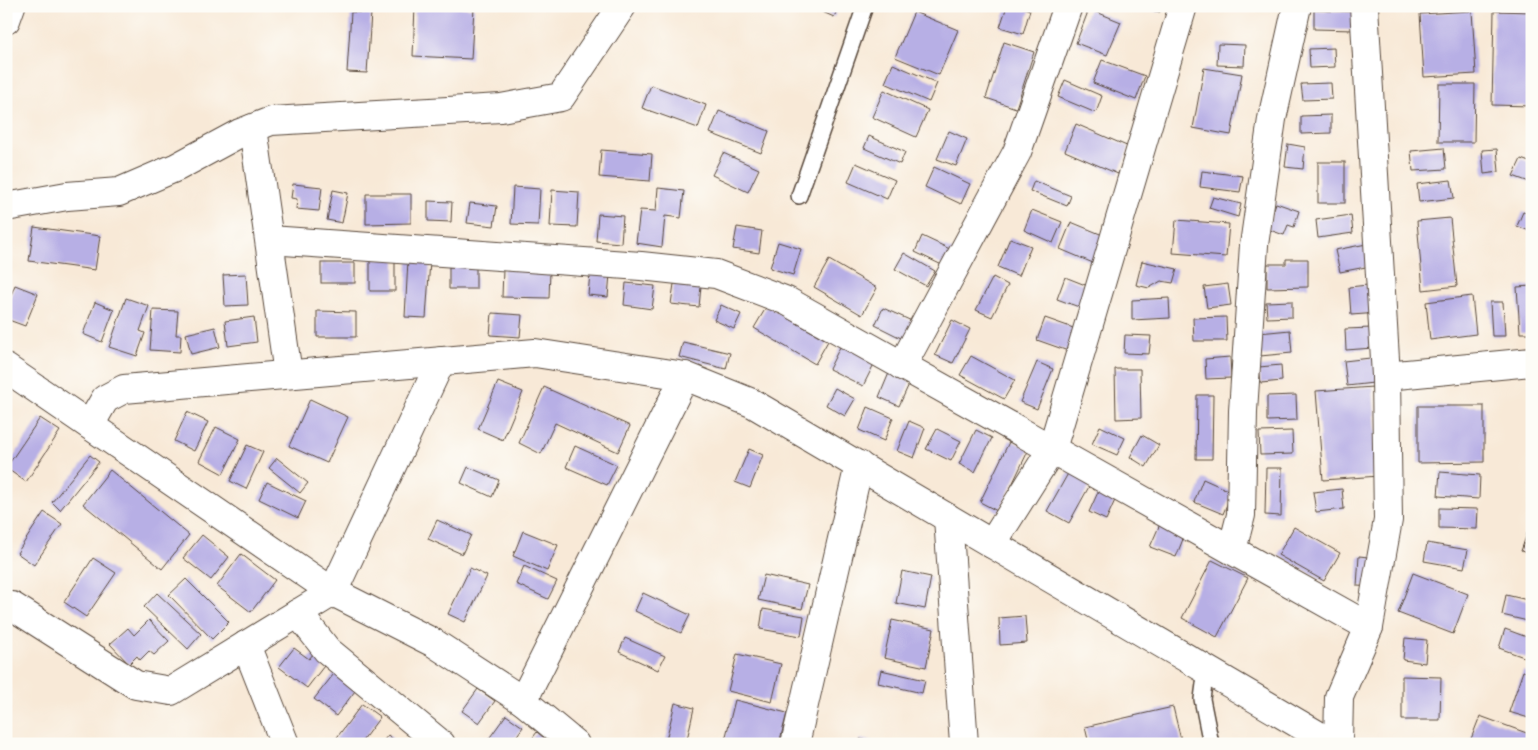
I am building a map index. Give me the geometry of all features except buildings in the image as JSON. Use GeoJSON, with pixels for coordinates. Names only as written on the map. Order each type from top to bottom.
{"type":"FeatureCollection","features":[{"type":"Feature","properties":{"kind":"street"},"geometry":{"type":"LineString","coordinates":[[6,20],[11,6]]}},
{"type":"Feature","properties":{"kind":"street"},"geometry":{"type":"LineString","coordinates":[[6,207],[67,196],[119,192],[177,167],[253,128],[271,121],[501,108],[561,97],[622,6]]}},
{"type":"Feature","properties":{"kind":"street"},"geometry":{"type":"LineString","coordinates":[[902,366],[1017,152],[1068,6]]}},
{"type":"Feature","properties":{"kind":"street"},"geometry":{"type":"LineString","coordinates":[[992,544],[1052,449],[1183,6]]}},
{"type":"Feature","properties":{"kind":"street"},"geometry":{"type":"LineString","coordinates":[[1232,550],[1241,515],[1242,412],[1254,245],[1272,119],[1297,6]]}},
{"type":"Feature","properties":{"kind":"street"},"geometry":{"type":"LineString","coordinates":[[1338,744],[1339,697],[1369,627],[1388,520],[1386,376],[1364,6]]}},
{"type":"Feature","properties":{"kind":"street"},"geometry":{"type":"LineString","coordinates":[[253,128],[288,374]]}},
{"type":"Feature","properties":{"kind":"street"},"geometry":{"type":"LineString","coordinates":[[270,240],[640,266],[716,274],[787,301],[1369,627]]}},
{"type":"Feature","properties":{"kind":"street"},"geometry":{"type":"LineString","coordinates":[[90,425],[106,399],[124,389],[442,361],[535,354],[685,376],[752,403],[1333,744]]}},
{"type":"Feature","properties":{"kind":"street"},"geometry":{"type":"LineString","coordinates":[[12,606],[136,685],[171,690],[334,592],[442,361]]}},
{"type":"Feature","properties":{"kind":"street"},"geometry":{"type":"LineString","coordinates":[[1386,376],[1532,362]]}},
{"type":"Feature","properties":{"kind":"street"},"geometry":{"type":"LineString","coordinates":[[6,368],[334,592],[434,643],[523,701],[575,744]]}},
{"type":"Feature","properties":{"kind":"street"},"geometry":{"type":"LineString","coordinates":[[523,701],[685,376]]}},
{"type":"Feature","properties":{"kind":"street"},"geometry":{"type":"LineString","coordinates":[[795,744],[858,465]]}},
{"type":"Feature","properties":{"kind":"street"},"geometry":{"type":"LineString","coordinates":[[948,518],[964,744]]}},
{"type":"Feature","properties":{"kind":"street"},"geometry":{"type":"LineString","coordinates":[[298,613],[327,650],[441,744]]}},
{"type":"Feature","properties":{"kind":"street"},"geometry":{"type":"LineString","coordinates":[[246,645],[285,744]]}},
{"type":"Feature","properties":{"kind":"lane"},"geometry":{"type":"LineString","coordinates":[[799,196],[865,6]]}},
{"type":"Feature","properties":{"kind":"lane"},"geometry":{"type":"LineString","coordinates":[[1206,669],[1202,699],[1211,744]]}}]}
